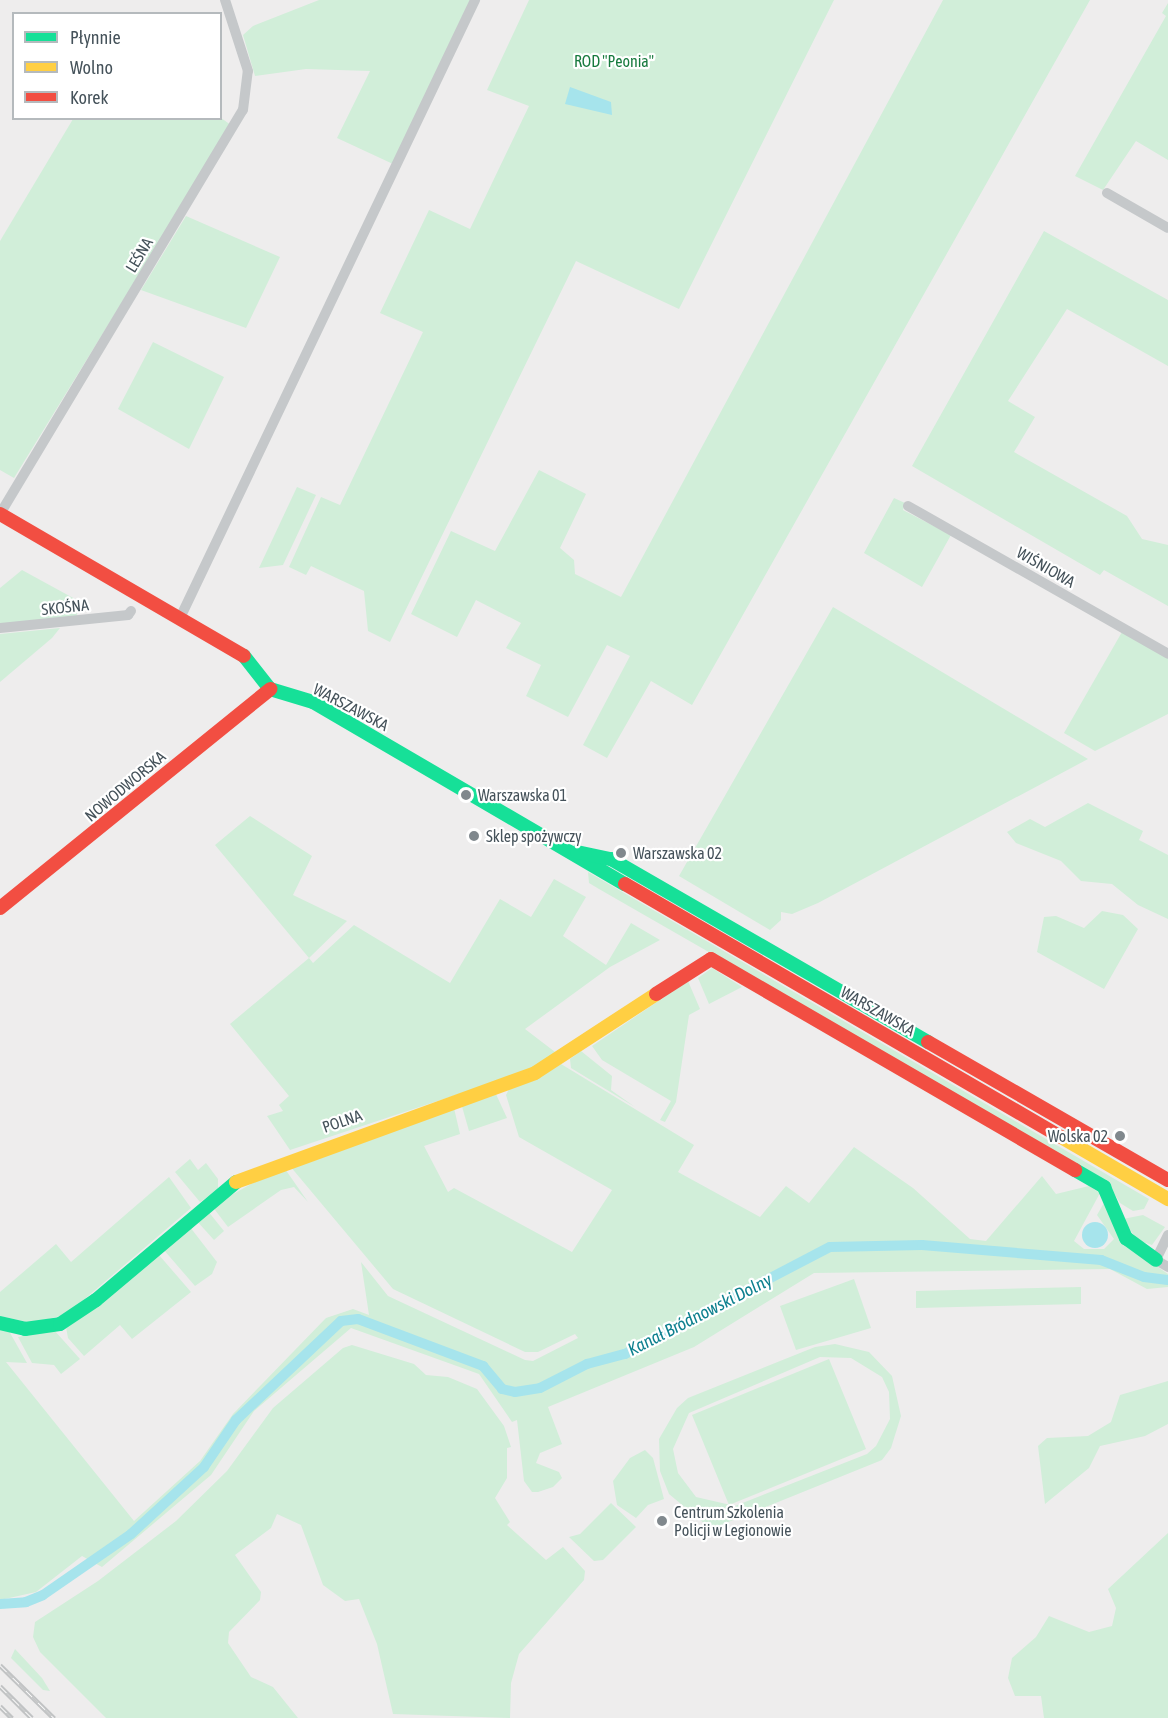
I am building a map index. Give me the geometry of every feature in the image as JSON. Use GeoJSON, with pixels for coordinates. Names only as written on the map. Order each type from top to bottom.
{"type":"FeatureCollection","features":[{"type":"Feature","properties":{"kind":"main road"},"geometry":{"type":"LineString","coordinates":[[0,514],[248,657],[270,689]]}},
{"type":"Feature","properties":{"kind":"main road","name":"WARSZAWSKA"},"geometry":{"type":"LineString","coordinates":[[270,689],[313,702],[1168,1199]]}},
{"type":"Feature","properties":{"kind":"main road","name":"NOWODWORSKA"},"geometry":{"type":"LineString","coordinates":[[0,908],[270,689]]}},
{"type":"Feature","properties":{"kind":"main road","name":"WARSZAWSKA"},"geometry":{"type":"LineString","coordinates":[[571,852],[611,860],[1168,1180]]}},
{"type":"Feature","properties":{"kind":"main road","name":"POLNA"},"geometry":{"type":"LineString","coordinates":[[0,1323],[25,1329],[60,1324],[96,1300],[243,1176],[535,1073],[711,959],[1104,1186],[1126,1238],[1163,1264]]}},
{"type":"Feature","properties":{"kind":"street","name":"LEŚNA"},"geometry":{"type":"LineString","coordinates":[[0,514],[243,110],[248,71],[225,0]]}},
{"type":"Feature","properties":{"kind":"street"},"geometry":{"type":"LineString","coordinates":[[180,618],[475,0]]}},
{"type":"Feature","properties":{"kind":"street"},"geometry":{"type":"LineString","coordinates":[[1107,193],[1168,228]]}},
{"type":"Feature","properties":{"kind":"street","name":"WIŚNIOWA"},"geometry":{"type":"LineString","coordinates":[[909,506],[1168,654]]}},
{"type":"Feature","properties":{"kind":"street","name":"SKOŚNA"},"geometry":{"type":"LineString","coordinates":[[0,628],[128,615],[131,610]]}},
{"type":"Feature","properties":{"kind":"street"},"geometry":{"type":"LineString","coordinates":[[1163,1264],[1168,1235]]}},
{"type":"Feature","properties":{"kind":"green space"},"geometry":{"type":"Polygon","coordinates":[[[319,0],[470,0],[393,164],[337,138],[370,71],[306,69],[255,76],[243,35],[253,26],[319,0]]]}},
{"type":"Feature","properties":{"kind":"green space","name":"ROD \"Peonia\""},"geometry":{"type":"Polygon","coordinates":[[[529,0],[834,0],[679,309],[576,261],[390,642],[368,631],[364,591],[311,566],[306,575],[289,567],[321,497],[340,505],[423,332],[380,313],[429,210],[470,229],[529,106],[487,90],[529,0]]]}},
{"type":"Feature","properties":{"kind":"green space"},"geometry":{"type":"Polygon","coordinates":[[[943,0],[1090,0],[692,705],[651,681],[607,758],[583,745],[630,656],[607,645],[568,717],[526,696],[541,665],[506,648],[521,623],[476,600],[457,637],[411,614],[451,531],[495,551],[539,470],[586,494],[560,548],[574,560],[575,574],[621,597],[943,0]]]}},
{"type":"Feature","properties":{"kind":"green space"},"geometry":{"type":"Polygon","coordinates":[[[1168,3],[1168,160],[1136,141],[1103,190],[1075,176],[1166,16],[1162,13],[1168,3]]]}},
{"type":"Feature","properties":{"kind":"green space"},"geometry":{"type":"Polygon","coordinates":[[[222,119],[231,125],[14,478],[0,470],[0,241],[72,120],[222,119]]]}},
{"type":"Feature","properties":{"kind":"green space"},"geometry":{"type":"Polygon","coordinates":[[[186,216],[280,257],[246,328],[141,290],[186,216]]]}},
{"type":"Feature","properties":{"kind":"green space"},"geometry":{"type":"Polygon","coordinates":[[[1044,231],[1168,300],[1168,366],[1067,309],[1008,401],[1035,417],[1014,452],[1127,516],[1142,539],[1168,545],[1168,606],[1104,570],[1100,575],[912,466],[1044,231]]]}},
{"type":"Feature","properties":{"kind":"green space"},"geometry":{"type":"Polygon","coordinates":[[[153,342],[224,377],[189,449],[118,409],[153,342]]]}},
{"type":"Feature","properties":{"kind":"green space"},"geometry":{"type":"Polygon","coordinates":[[[297,487],[316,495],[283,565],[259,568],[297,487]]]}},
{"type":"Feature","properties":{"kind":"green space"},"geometry":{"type":"Polygon","coordinates":[[[894,498],[905,503],[903,510],[951,535],[922,587],[864,553],[894,498]]]}},
{"type":"Feature","properties":{"kind":"green space"},"geometry":{"type":"Polygon","coordinates":[[[22,570],[75,599],[77,616],[0,625],[0,588],[22,570]]]}},
{"type":"Feature","properties":{"kind":"green space"},"geometry":{"type":"Polygon","coordinates":[[[833,607],[1088,759],[818,903],[792,914],[781,912],[781,920],[770,930],[679,876],[833,607]]]}},
{"type":"Feature","properties":{"kind":"green space"},"geometry":{"type":"Polygon","coordinates":[[[60,628],[52,638],[0,682],[0,634],[60,628]]]}},
{"type":"Feature","properties":{"kind":"green space"},"geometry":{"type":"Polygon","coordinates":[[[1122,632],[1168,658],[1168,714],[1095,751],[1064,733],[1122,632]]]}},
{"type":"Feature","properties":{"kind":"green space"},"geometry":{"type":"Polygon","coordinates":[[[1088,803],[1143,831],[1139,840],[1168,855],[1168,919],[1138,905],[1112,884],[1081,881],[1061,861],[1016,843],[1007,832],[1030,819],[1045,827],[1088,803]]]}},
{"type":"Feature","properties":{"kind":"green space"},"geometry":{"type":"Polygon","coordinates":[[[250,816],[312,856],[293,895],[347,921],[309,958],[215,845],[250,816]]]}},
{"type":"Feature","properties":{"kind":"green space"},"geometry":{"type":"Polygon","coordinates":[[[588,872],[1149,1199],[1144,1209],[1133,1211],[1120,1203],[1107,1181],[589,883],[588,872]]]}},
{"type":"Feature","properties":{"kind":"green space"},"geometry":{"type":"Polygon","coordinates":[[[554,879],[586,897],[563,936],[606,965],[631,923],[660,940],[610,967],[525,1029],[559,1055],[510,1077],[290,1150],[267,1116],[283,1111],[279,1105],[289,1096],[230,1024],[309,958],[313,963],[354,925],[450,983],[500,899],[531,917],[554,879]]]}},
{"type":"Feature","properties":{"kind":"green space"},"geometry":{"type":"Polygon","coordinates":[[[1102,911],[1123,915],[1138,929],[1104,989],[1037,952],[1044,917],[1056,916],[1084,928],[1102,911]]]}},
{"type":"Feature","properties":{"kind":"green space"},"geometry":{"type":"Polygon","coordinates":[[[712,968],[742,987],[709,1004],[698,978],[712,968]]]}},
{"type":"Feature","properties":{"kind":"green space"},"geometry":{"type":"Polygon","coordinates":[[[688,981],[700,1009],[689,1015],[676,1102],[665,1122],[660,1120],[671,1101],[602,1060],[592,1046],[688,981]]]}},
{"type":"Feature","properties":{"kind":"green space"},"geometry":{"type":"Polygon","coordinates":[[[581,1051],[612,1076],[611,1090],[635,1107],[571,1068],[570,1059],[581,1051]]]}},
{"type":"Feature","properties":{"kind":"green space"},"geometry":{"type":"Polygon","coordinates":[[[561,1064],[694,1145],[678,1172],[760,1217],[786,1186],[809,1203],[854,1147],[913,1188],[970,1239],[986,1241],[1042,1176],[1056,1194],[1089,1186],[1100,1193],[1074,1241],[1084,1249],[1104,1249],[1114,1239],[1097,1215],[1105,1201],[1120,1241],[1168,1274],[1168,1287],[1147,1289],[1110,1269],[814,1273],[694,1347],[548,1407],[562,1444],[540,1453],[536,1463],[559,1472],[562,1478],[553,1487],[538,1492],[532,1492],[524,1481],[517,1420],[512,1422],[479,1374],[351,1328],[254,1411],[211,1475],[102,1567],[82,1556],[36,1592],[0,1600],[0,1327],[9,1331],[27,1363],[6,1362],[134,1521],[200,1461],[233,1414],[326,1318],[353,1309],[369,1315],[361,1262],[388,1296],[525,1360],[533,1361],[578,1338],[575,1334],[538,1352],[525,1352],[393,1289],[290,1166],[454,1108],[460,1134],[424,1146],[448,1192],[454,1188],[572,1252],[612,1190],[519,1137],[506,1095],[509,1089],[561,1064]]]}},
{"type":"Feature","properties":{"kind":"green space"},"geometry":{"type":"Polygon","coordinates":[[[495,1092],[507,1118],[469,1131],[461,1103],[495,1092]]]}},
{"type":"Feature","properties":{"kind":"green space"},"geometry":{"type":"Polygon","coordinates":[[[190,1159],[198,1170],[206,1163],[218,1179],[218,1190],[200,1202],[175,1172],[190,1159]]]}},
{"type":"Feature","properties":{"kind":"green space"},"geometry":{"type":"Polygon","coordinates":[[[283,1166],[308,1202],[294,1187],[281,1190],[228,1227],[212,1206],[283,1166]]]}},
{"type":"Feature","properties":{"kind":"green space"},"geometry":{"type":"Polygon","coordinates":[[[169,1177],[191,1208],[80,1303],[60,1316],[32,1323],[0,1316],[0,1292],[56,1244],[71,1262],[169,1177]]]}},
{"type":"Feature","properties":{"kind":"green space"},"geometry":{"type":"Polygon","coordinates":[[[207,1210],[224,1231],[214,1240],[196,1220],[207,1210]]]}},
{"type":"Feature","properties":{"kind":"green space"},"geometry":{"type":"Polygon","coordinates":[[[1143,1215],[1165,1227],[1152,1245],[1137,1240],[1123,1219],[1143,1215]]]}},
{"type":"Feature","properties":{"kind":"green space"},"geometry":{"type":"Polygon","coordinates":[[[190,1227],[217,1262],[212,1274],[195,1286],[163,1249],[190,1227]]]}},
{"type":"Feature","properties":{"kind":"green space"},"geometry":{"type":"Polygon","coordinates":[[[159,1255],[191,1292],[132,1339],[120,1325],[84,1356],[68,1338],[66,1327],[159,1255]]]}},
{"type":"Feature","properties":{"kind":"green space"},"geometry":{"type":"Polygon","coordinates":[[[854,1279],[871,1328],[796,1350],[780,1306],[854,1279]]]}},
{"type":"Feature","properties":{"kind":"green space"},"geometry":{"type":"Polygon","coordinates":[[[1081,1287],[1081,1304],[916,1308],[916,1291],[1081,1287]]]}},
{"type":"Feature","properties":{"kind":"green space"},"geometry":{"type":"Polygon","coordinates":[[[54,1330],[80,1359],[61,1374],[54,1365],[32,1363],[18,1337],[54,1330]]]}},
{"type":"Feature","properties":{"kind":"green space"},"geometry":{"type":"Polygon","coordinates":[[[835,1344],[869,1352],[892,1376],[901,1416],[891,1448],[882,1460],[711,1529],[669,1494],[660,1471],[659,1439],[677,1408],[688,1398],[815,1347],[835,1344]],[[820,1357],[689,1413],[673,1449],[678,1473],[696,1497],[735,1506],[867,1454],[876,1446],[890,1419],[889,1392],[882,1377],[851,1358],[820,1357]]]}},
{"type":"Feature","properties":{"kind":"green space"},"geometry":{"type":"Polygon","coordinates":[[[352,1345],[414,1364],[426,1375],[448,1377],[477,1389],[504,1426],[511,1447],[507,1448],[507,1478],[495,1498],[510,1522],[507,1525],[546,1560],[563,1547],[585,1571],[584,1580],[519,1654],[511,1683],[510,1718],[393,1714],[377,1644],[359,1599],[345,1601],[323,1585],[301,1525],[277,1514],[271,1528],[235,1555],[261,1592],[260,1600],[229,1632],[228,1643],[251,1677],[273,1687],[298,1718],[106,1718],[40,1652],[33,1637],[35,1622],[98,1581],[176,1521],[227,1471],[273,1408],[343,1348],[352,1345]]]}},
{"type":"Feature","properties":{"kind":"green space"},"geometry":{"type":"Polygon","coordinates":[[[829,1359],[866,1449],[729,1505],[692,1415],[829,1359]]]}},
{"type":"Feature","properties":{"kind":"green space"},"geometry":{"type":"Polygon","coordinates":[[[1168,1381],[1168,1424],[1145,1436],[1100,1446],[1089,1468],[1045,1504],[1038,1446],[1047,1438],[1088,1436],[1111,1422],[1120,1395],[1168,1381]]]}},
{"type":"Feature","properties":{"kind":"green space"},"geometry":{"type":"Polygon","coordinates":[[[645,1450],[653,1458],[664,1499],[648,1505],[636,1518],[617,1505],[613,1481],[630,1458],[645,1450]]]}},
{"type":"Feature","properties":{"kind":"green space"},"geometry":{"type":"Polygon","coordinates":[[[611,1503],[636,1527],[603,1560],[594,1561],[569,1537],[580,1534],[611,1503]]]}},
{"type":"Feature","properties":{"kind":"green space"},"geometry":{"type":"Polygon","coordinates":[[[1168,1533],[1168,1718],[1044,1718],[1041,1696],[1015,1696],[1008,1678],[1012,1658],[1036,1637],[1049,1616],[1089,1632],[1112,1626],[1116,1608],[1108,1589],[1168,1533]]]}},
{"type":"Feature","properties":{"kind":"green space"},"geometry":{"type":"Polygon","coordinates":[[[15,1649],[42,1678],[50,1691],[43,1690],[11,1658],[15,1649]]]}},
{"type":"Feature","properties":{"kind":"water"},"geometry":{"type":"Polygon","coordinates":[[[570,87],[611,102],[612,115],[565,104],[570,87]]]}},
{"type":"Feature","properties":{"kind":"water"},"geometry":{"type":"Polygon","coordinates":[[[1095,1222],[1104,1226],[1108,1235],[1104,1244],[1095,1248],[1086,1244],[1082,1235],[1086,1226],[1095,1222]]]}},
{"type":"Feature","properties":{"kind":"waterway","name":"Kanał Bródnowski Dolny"},"geometry":{"type":"LineString","coordinates":[[0,1604],[26,1602],[43,1595],[131,1534],[204,1467],[236,1420],[341,1321],[358,1319],[483,1366],[502,1389],[515,1392],[540,1388],[587,1364],[625,1354],[830,1247],[922,1245],[1101,1260],[1144,1277],[1168,1280]]}},
{"type":"Feature","properties":{"kind":"railway"},"geometry":{"type":"LineString","coordinates":[[0,1665],[54,1718]]}},
{"type":"Feature","properties":{"kind":"railway"},"geometry":{"type":"LineString","coordinates":[[0,1686],[32,1718]]}},
{"type":"Feature","properties":{"kind":"railway"},"geometry":{"type":"LineString","coordinates":[[0,1706],[12,1718]]}},
{"type":"Feature","properties":{"kind":"traffic: fast"},"geometry":{"type":"LineString","coordinates":[[244,656],[270,689],[313,702],[625,884]]}},
{"type":"Feature","properties":{"kind":"traffic: fast"},"geometry":{"type":"LineString","coordinates":[[577,852],[611,859],[928,1042]]}},
{"type":"Feature","properties":{"kind":"traffic: fast"},"geometry":{"type":"LineString","coordinates":[[1075,1170],[1104,1187],[1126,1238],[1156,1260]]}},
{"type":"Feature","properties":{"kind":"traffic: fast"},"geometry":{"type":"LineString","coordinates":[[0,1323],[25,1329],[60,1324],[96,1300],[236,1182]]}},
{"type":"Feature","properties":{"kind":"traffic: slow"},"geometry":{"type":"LineString","coordinates":[[236,1182],[535,1073],[656,994]]}},
{"type":"Feature","properties":{"kind":"traffic: slow"},"geometry":{"type":"LineString","coordinates":[[1061,1137],[1168,1199]]}},
{"type":"Feature","properties":{"kind":"traffic: jam"},"geometry":{"type":"LineString","coordinates":[[0,514],[244,656]]}},
{"type":"Feature","properties":{"kind":"traffic: jam"},"geometry":{"type":"LineString","coordinates":[[0,908],[270,689]]}},
{"type":"Feature","properties":{"kind":"traffic: jam"},"geometry":{"type":"LineString","coordinates":[[625,884],[1061,1137]]}},
{"type":"Feature","properties":{"kind":"traffic: jam"},"geometry":{"type":"LineString","coordinates":[[656,994],[711,959],[1075,1170]]}},
{"type":"Feature","properties":{"kind":"traffic: jam"},"geometry":{"type":"LineString","coordinates":[[928,1042],[1168,1180]]}},
{"type":"Feature","properties":{"kind":"place","name":"Warszawska 01"},"geometry":{"type":"Point","coordinates":[466,795]}},
{"type":"Feature","properties":{"kind":"place","name":"Sklep spożywczy"},"geometry":{"type":"Point","coordinates":[474,836]}},
{"type":"Feature","properties":{"kind":"place","name":"Warszawska 02"},"geometry":{"type":"Point","coordinates":[621,853]}},
{"type":"Feature","properties":{"kind":"place","name":"Wolska 02"},"geometry":{"type":"Point","coordinates":[1120,1136]}},
{"type":"Feature","properties":{"kind":"place","name":"Centrum Szkolenia Policji w Legionowie"},"geometry":{"type":"Point","coordinates":[662,1521]}}]}
